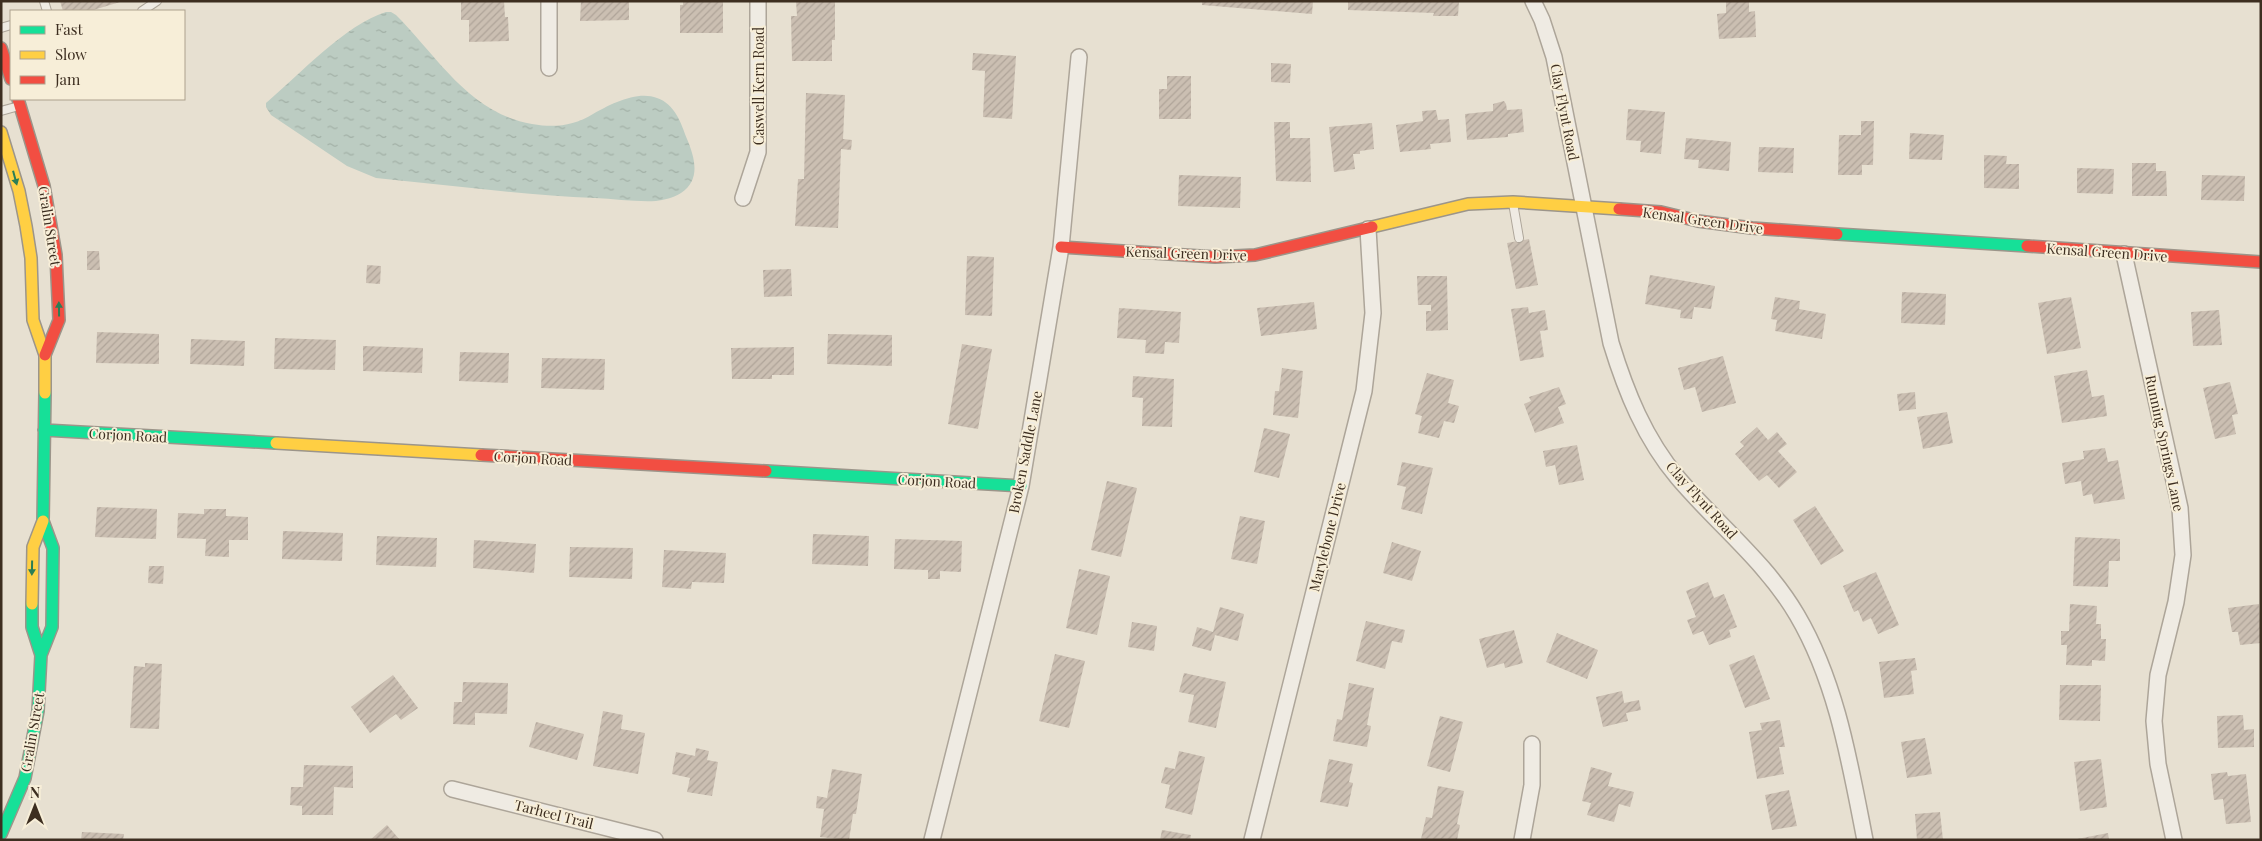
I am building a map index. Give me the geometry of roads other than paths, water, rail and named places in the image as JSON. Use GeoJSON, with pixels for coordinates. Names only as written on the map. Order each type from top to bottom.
{"type":"FeatureCollection","features":[{"type":"Feature","properties":{"kind":"street"},"geometry":{"type":"LineString","coordinates":[[549,1],[549,68]]}},
{"type":"Feature","properties":{"kind":"street","name":"Caswell Kern Road"},"geometry":{"type":"LineString","coordinates":[[743,198],[758,152],[758,1]]}},
{"type":"Feature","properties":{"kind":"street","name":"Clay Flynt Road"},"geometry":{"type":"LineString","coordinates":[[1533,1],[1542,20],[1554,57],[1611,343],[1623,382],[1652,443],[1677,477],[1710,514],[1747,549],[1797,615],[1816,652],[1831,691],[1865,840]]}},
{"type":"Feature","properties":{"kind":"street"},"geometry":{"type":"LineString","coordinates":[[1,48],[10,76]]}},
{"type":"Feature","properties":{"kind":"street","name":"Broken Saddle Lane"},"geometry":{"type":"LineString","coordinates":[[932,840],[1021,486],[1061,247],[1079,56]]}},
{"type":"Feature","properties":{"kind":"street","name":"Gralin Street"},"geometry":{"type":"LineString","coordinates":[[19,102],[44,186],[56,255],[59,320],[45,355]]}},
{"type":"Feature","properties":{"kind":"street","name":"Gralin Street"},"geometry":{"type":"LineString","coordinates":[[1,132],[19,191],[26,226],[31,258],[33,320],[45,355],[43,521],[33,547],[32,627],[41,655]]}},
{"type":"Feature","properties":{"kind":"street","name":"Kensal Green Drive"},"geometry":{"type":"LineString","coordinates":[[1061,247],[1215,257],[1255,255],[1468,204],[1513,202],[1661,212],[1698,221],[1752,228],[2261,262]]}},
{"type":"Feature","properties":{"kind":"street","name":"Marylebone Drive"},"geometry":{"type":"LineString","coordinates":[[1252,840],[1364,391],[1374,313],[1368,229]]}},
{"type":"Feature","properties":{"kind":"street","name":"Running Springs Lane"},"geometry":{"type":"LineString","coordinates":[[2124,254],[2180,508],[2182,555],[2176,602],[2158,675],[2154,721],[2158,764],[2174,840]]}},
{"type":"Feature","properties":{"kind":"street","name":"Corjon Road"},"geometry":{"type":"LineString","coordinates":[[44,430],[1021,486]]}},
{"type":"Feature","properties":{"kind":"street","name":"Gralin Street"},"geometry":{"type":"LineString","coordinates":[[1,834],[24,778],[32,746],[38,711],[41,655],[52,627],[53,548],[43,521]]}},
{"type":"Feature","properties":{"kind":"street"},"geometry":{"type":"LineString","coordinates":[[1522,840],[1532,785],[1532,744]]}},
{"type":"Feature","properties":{"kind":"street","name":"Tarheel Trail"},"geometry":{"type":"LineString","coordinates":[[452,789],[613,835],[655,840]]}},
{"type":"Feature","properties":{"kind":"lane"},"geometry":{"type":"LineString","coordinates":[[144,10],[157,1]]}},
{"type":"Feature","properties":{"kind":"lane"},"geometry":{"type":"LineString","coordinates":[[1,111],[19,102]]}},
{"type":"Feature","properties":{"kind":"lane"},"geometry":{"type":"LineString","coordinates":[[1513,202],[1519,238]]}},
{"type":"Feature","properties":{"kind":"water"},"geometry":{"type":"Polygon","coordinates":[[[386,12],[396,15],[456,81],[473,96],[490,109],[510,118],[532,124],[556,126],[586,118],[624,99],[649,96],[663,101],[673,109],[690,146],[694,161],[694,175],[691,182],[687,188],[675,196],[656,201],[633,201],[540,195],[376,178],[347,166],[271,115],[266,107],[266,103],[308,65],[355,27],[386,12]]]}}]}
